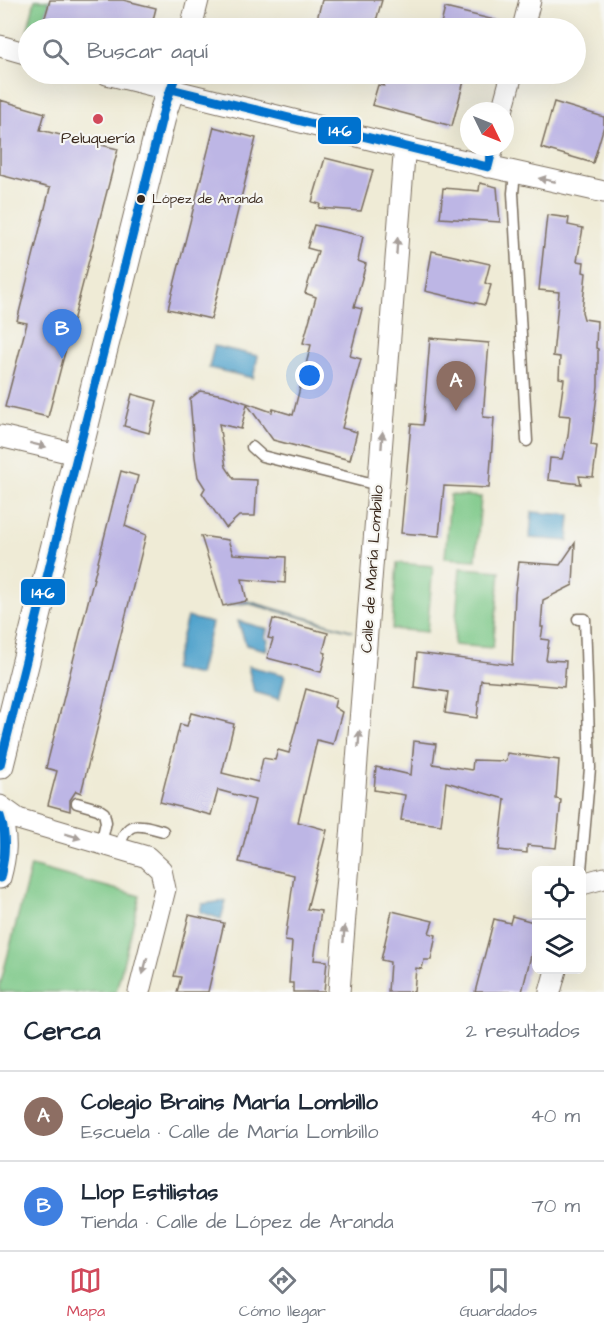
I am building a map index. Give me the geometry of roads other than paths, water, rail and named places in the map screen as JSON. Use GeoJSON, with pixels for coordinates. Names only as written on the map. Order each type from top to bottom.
{"type":"FeatureCollection","features":[{"type":"Feature","properties":{"kind":"street"},"geometry":{"type":"LineString","coordinates":[[194,18],[198,0]]}},
{"type":"Feature","properties":{"kind":"street"},"geometry":{"type":"LineString","coordinates":[[526,18],[530,0]]}},
{"type":"Feature","properties":{"kind":"street"},"geometry":{"type":"LineString","coordinates":[[0,46],[18,51]]}},
{"type":"Feature","properties":{"kind":"street"},"geometry":{"type":"LineString","coordinates":[[0,765],[76,454],[173,84]]}},
{"type":"Feature","properties":{"kind":"street"},"geometry":{"type":"LineString","coordinates":[[184,84],[402,147],[490,157],[515,173],[604,192]]}},
{"type":"Feature","properties":{"kind":"street"},"geometry":{"type":"LineString","coordinates":[[504,102],[509,84]]}},
{"type":"Feature","properties":{"kind":"street","name":"Calle de María Lombillo"},"geometry":{"type":"LineString","coordinates":[[339,992],[404,152],[402,147]]}},
{"type":"Feature","properties":{"kind":"street"},"geometry":{"type":"LineString","coordinates":[[0,435],[76,454]]}},
{"type":"Feature","properties":{"kind":"street"},"geometry":{"type":"LineString","coordinates":[[0,806],[18,819],[147,857],[161,870],[165,889],[139,992]]}},
{"type":"Feature","properties":{"kind":"street"},"geometry":{"type":"LineString","coordinates":[[0,816],[5,833],[6,854]]}},
{"type":"Feature","properties":{"kind":"street"},"geometry":{"type":"LineString","coordinates":[[0,879],[6,854],[12,842],[24,830],[40,826]]}},
{"type":"Feature","properties":{"kind":"street"},"geometry":{"type":"LineString","coordinates":[[586,883],[604,878]]}},
{"type":"Feature","properties":{"kind":"street"},"geometry":{"type":"LineString","coordinates":[[550,992],[555,974]]}},
{"type":"Feature","properties":{"kind":"lane"},"geometry":{"type":"LineString","coordinates":[[515,173],[513,193],[527,441]]}},
{"type":"Feature","properties":{"kind":"lane"},"geometry":{"type":"LineString","coordinates":[[252,447],[262,456],[378,485]]}},
{"type":"Feature","properties":{"kind":"lane"},"geometry":{"type":"LineString","coordinates":[[578,619],[585,619],[590,768],[581,866]]}},
{"type":"Feature","properties":{"kind":"lane"},"geometry":{"type":"LineString","coordinates":[[77,803],[104,813],[110,847]]}},
{"type":"Feature","properties":{"kind":"lane"},"geometry":{"type":"LineString","coordinates":[[110,847],[123,836],[126,830],[134,826],[142,825],[163,831]]}},
{"type":"Feature","properties":{"kind":"water"},"geometry":{"type":"Polygon","coordinates":[[[214,346],[258,356],[253,378],[209,368],[214,346]]]}},
{"type":"Feature","properties":{"kind":"water"},"geometry":{"type":"Polygon","coordinates":[[[532,512],[570,515],[568,541],[530,538],[532,512]]]}},
{"type":"Feature","properties":{"kind":"water"},"geometry":{"type":"Polygon","coordinates":[[[247,601],[353,631],[247,603],[223,606],[247,601]]]}},
{"type":"Feature","properties":{"kind":"water"},"geometry":{"type":"Polygon","coordinates":[[[187,617],[212,623],[199,675],[173,669],[187,617]]]}},
{"type":"Feature","properties":{"kind":"water"},"geometry":{"type":"Polygon","coordinates":[[[238,621],[267,629],[266,650],[246,645],[238,621]]]}},
{"type":"Feature","properties":{"kind":"water"},"geometry":{"type":"Polygon","coordinates":[[[248,666],[285,675],[279,699],[254,692],[248,666]]]}},
{"type":"Feature","properties":{"kind":"water"},"geometry":{"type":"Polygon","coordinates":[[[226,901],[221,919],[200,912],[202,904],[226,901]]]}},
{"type":"Feature","properties":{"kind":"place","name":"Peluquería"},"geometry":{"type":"Point","coordinates":[98,119]}},
{"type":"Feature","properties":{"kind":"place","name":"López de Aranda"},"geometry":{"type":"Point","coordinates":[141,199]}},
{"type":"Feature","properties":{"kind":"place","name":"Llop Estilistas"},"geometry":{"type":"Point","coordinates":[62,359]}},
{"type":"Feature","properties":{"kind":"place","name":"Colegio Brains María Lombillo"},"geometry":{"type":"Point","coordinates":[456,411]}}]}
